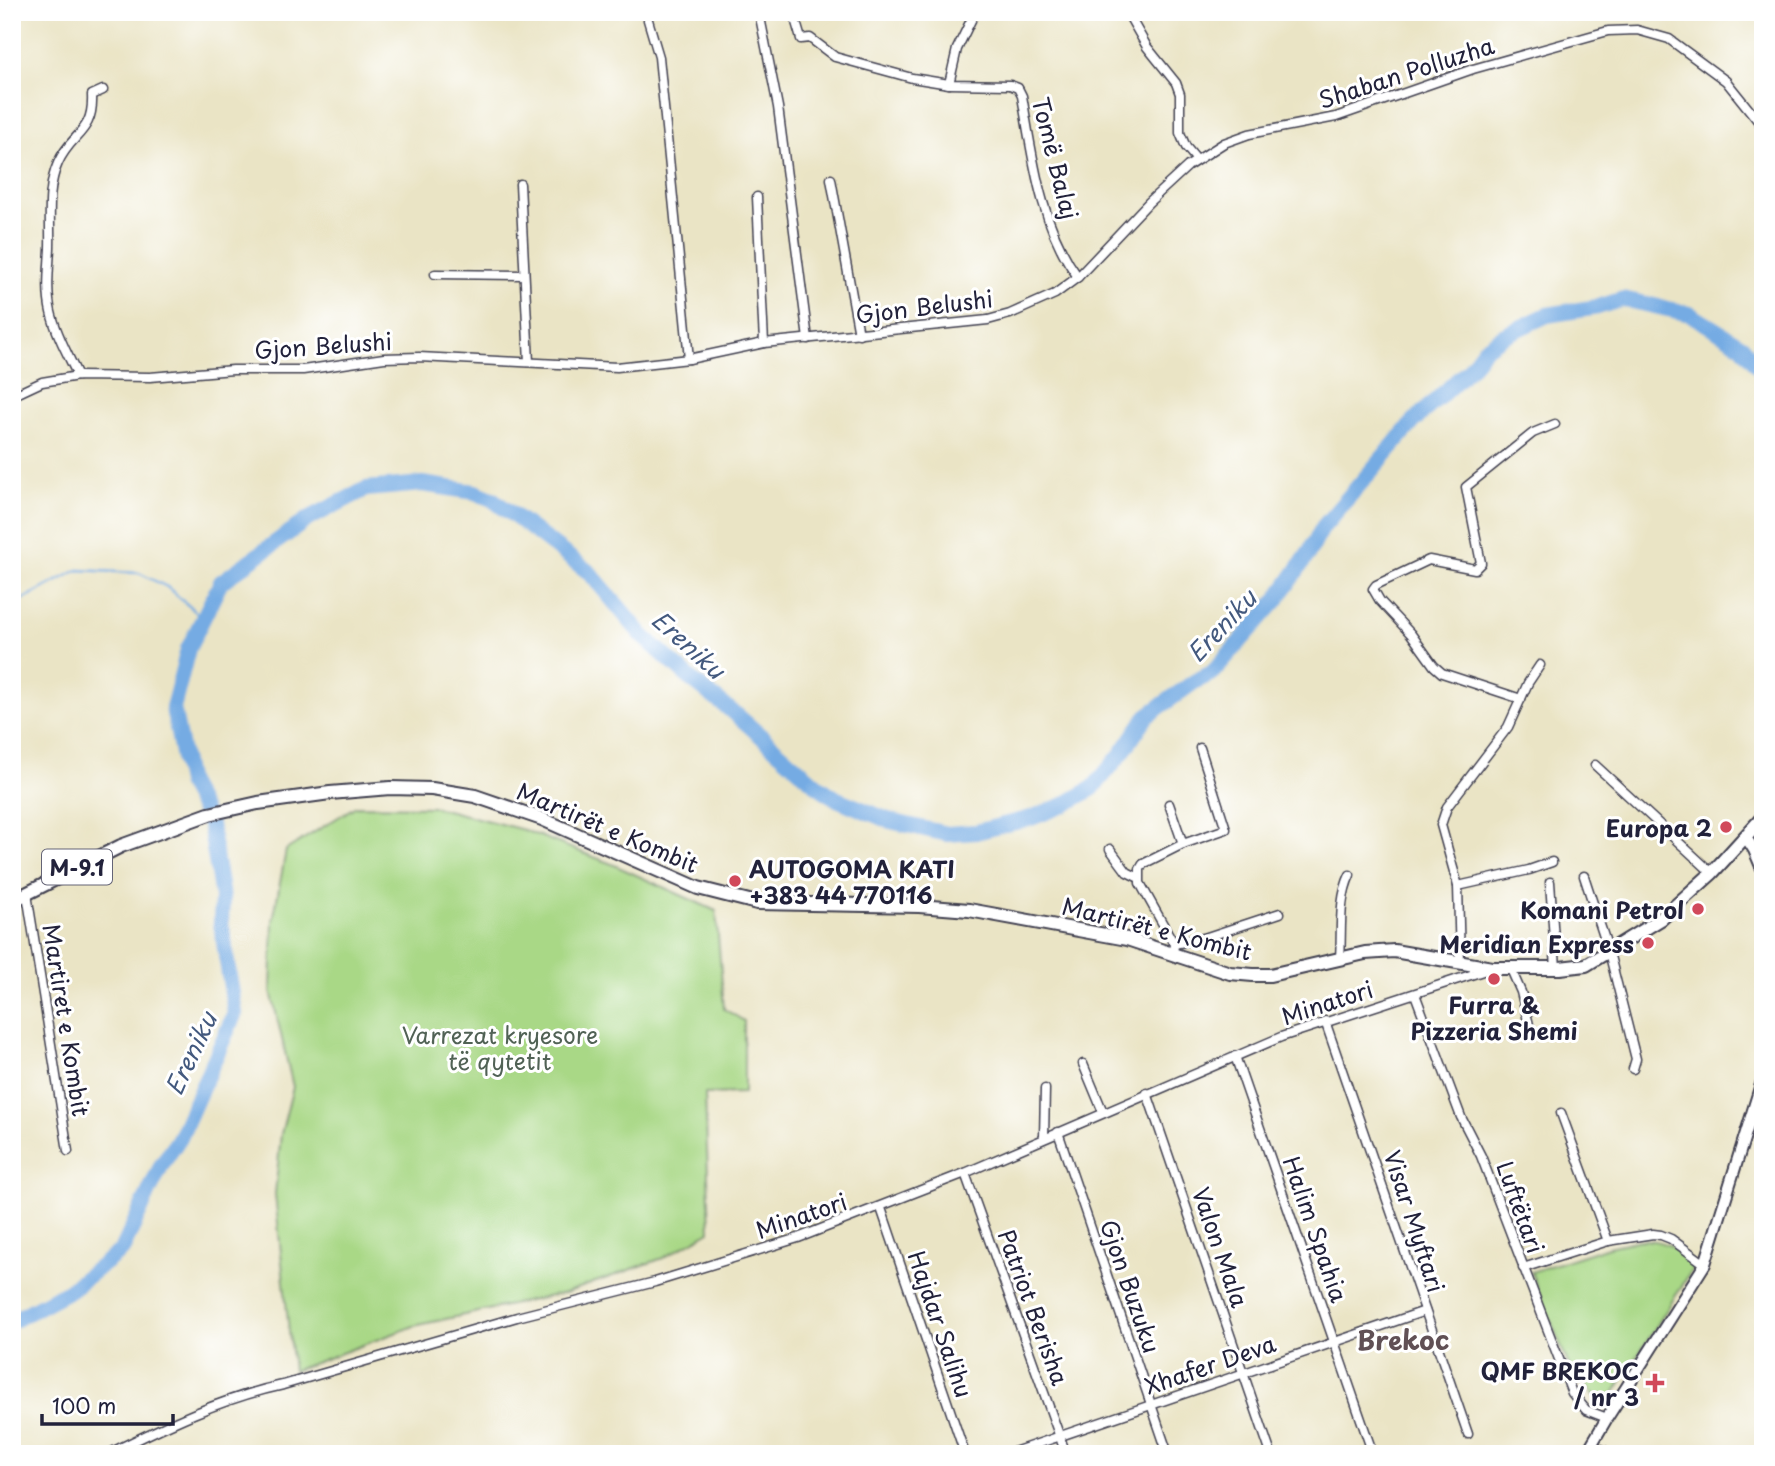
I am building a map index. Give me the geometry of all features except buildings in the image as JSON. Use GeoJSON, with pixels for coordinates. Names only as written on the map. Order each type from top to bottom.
{"type":"FeatureCollection","features":[{"type":"Feature","properties":{"kind":"main road","name":"Martirët e Kombit"},"geometry":{"type":"LineString","coordinates":[[12,901],[77,867],[144,837],[209,814],[258,803],[390,788],[453,791],[475,796],[542,818],[698,888],[757,904],[919,906],[969,910],[1174,949],[1230,973],[1253,975],[1270,975],[1365,953],[1394,951],[1492,968],[1556,968],[1586,965],[1661,919],[1712,873],[1745,836]]}},
{"type":"Feature","properties":{"kind":"main road","name":"M-9.1"},"geometry":{"type":"LineString","coordinates":[[1745,836],[1763,817]]}},
{"type":"Feature","properties":{"kind":"main road"},"geometry":{"type":"LineString","coordinates":[[1745,836],[1763,871]]}},
{"type":"Feature","properties":{"kind":"main road"},"geometry":{"type":"LineString","coordinates":[[1589,1449],[1705,1264],[1763,1078]]}},
{"type":"Feature","properties":{"kind":"street"},"geometry":{"type":"LineString","coordinates":[[759,12],[778,107],[808,339]]}},
{"type":"Feature","properties":{"kind":"street","name":"Tomë Balaj"},"geometry":{"type":"LineString","coordinates":[[793,12],[800,38],[810,38],[835,57],[912,78],[949,84],[1010,85],[1018,88],[1022,96],[1035,169],[1048,221],[1068,263],[1078,277]]}},
{"type":"Feature","properties":{"kind":"street"},"geometry":{"type":"LineString","coordinates":[[949,84],[957,49],[975,12]]}},
{"type":"Feature","properties":{"kind":"street"},"geometry":{"type":"LineString","coordinates":[[1126,12],[1147,47],[1176,83],[1180,94],[1180,133],[1186,147],[1196,159]]}},
{"type":"Feature","properties":{"kind":"street"},"geometry":{"type":"LineString","coordinates":[[648,20],[659,58],[689,359]]}},
{"type":"Feature","properties":{"kind":"street","name":"Shaban Polluzha"},"geometry":{"type":"LineString","coordinates":[[1196,159],[1224,143],[1249,134],[1336,117],[1473,69],[1608,32],[1637,30],[1669,38],[1726,81],[1763,127]]}},
{"type":"Feature","properties":{"kind":"street"},"geometry":{"type":"LineString","coordinates":[[78,376],[61,342],[51,311],[48,280],[50,196],[56,167],[64,151],[89,123],[93,110],[92,95],[103,90]]}},
{"type":"Feature","properties":{"kind":"street","name":"Gjon Belushi"},"geometry":{"type":"LineString","coordinates":[[12,396],[42,382],[78,376],[150,377],[233,370],[303,370],[362,360],[419,357],[643,366],[764,343],[999,317],[1037,304],[1078,277],[1149,202],[1196,159]]}},
{"type":"Feature","properties":{"kind":"street"},"geometry":{"type":"LineString","coordinates":[[831,179],[859,334]]}},
{"type":"Feature","properties":{"kind":"street"},"geometry":{"type":"LineString","coordinates":[[520,184],[529,362]]}},
{"type":"Feature","properties":{"kind":"street"},"geometry":{"type":"LineString","coordinates":[[757,197],[764,343]]}},
{"type":"Feature","properties":{"kind":"street"},"geometry":{"type":"LineString","coordinates":[[435,274],[524,275]]}},
{"type":"Feature","properties":{"kind":"street"},"geometry":{"type":"LineString","coordinates":[[1521,699],[1442,673],[1396,615],[1380,601],[1373,589],[1376,585],[1429,560],[1475,569],[1479,567],[1481,564],[1466,487],[1533,433],[1555,424]]}},
{"type":"Feature","properties":{"kind":"street"},"geometry":{"type":"LineString","coordinates":[[1460,961],[1458,886],[1441,825],[1447,807],[1508,727],[1540,665]]}},
{"type":"Feature","properties":{"kind":"street"},"geometry":{"type":"LineString","coordinates":[[1200,748],[1226,829],[1183,844],[1143,864],[1139,878],[1174,949],[1280,913]]}},
{"type":"Feature","properties":{"kind":"street"},"geometry":{"type":"LineString","coordinates":[[1595,765],[1712,873]]}},
{"type":"Feature","properties":{"kind":"street"},"geometry":{"type":"LineString","coordinates":[[1169,804],[1183,844]]}},
{"type":"Feature","properties":{"kind":"street"},"geometry":{"type":"LineString","coordinates":[[1110,849],[1120,866],[1139,878]]}},
{"type":"Feature","properties":{"kind":"street"},"geometry":{"type":"LineString","coordinates":[[1458,886],[1552,862]]}},
{"type":"Feature","properties":{"kind":"street"},"geometry":{"type":"LineString","coordinates":[[1340,958],[1344,888],[1350,875]]}},
{"type":"Feature","properties":{"kind":"street"},"geometry":{"type":"LineString","coordinates":[[1584,876],[1609,952],[1636,1059],[1633,1069]]}},
{"type":"Feature","properties":{"kind":"street"},"geometry":{"type":"LineString","coordinates":[[1549,882],[1556,968]]}},
{"type":"Feature","properties":{"kind":"street","name":"Martiret e Kombit"},"geometry":{"type":"LineString","coordinates":[[27,894],[68,1151]]}},
{"type":"Feature","properties":{"kind":"street"},"geometry":{"type":"LineString","coordinates":[[1510,967],[1521,992],[1531,1033]]}},
{"type":"Feature","properties":{"kind":"street","name":"Minatori"},"geometry":{"type":"LineString","coordinates":[[108,1454],[156,1430],[251,1392],[666,1278],[798,1238],[881,1208],[1147,1093],[1325,1021],[1492,968]]}},
{"type":"Feature","properties":{"kind":"street","name":"Luftëtari"},"geometry":{"type":"LineString","coordinates":[[1415,994],[1461,1117],[1481,1156],[1572,1393],[1586,1410],[1607,1418]]}},
{"type":"Feature","properties":{"kind":"street","name":"Visar Myftari"},"geometry":{"type":"LineString","coordinates":[[1325,1021],[1468,1434]]}},
{"type":"Feature","properties":{"kind":"street","name":"Halim Spahia"},"geometry":{"type":"LineString","coordinates":[[1236,1056],[1373,1454]]}},
{"type":"Feature","properties":{"kind":"street"},"geometry":{"type":"LineString","coordinates":[[1083,1064],[1103,1112]]}},
{"type":"Feature","properties":{"kind":"street"},"geometry":{"type":"LineString","coordinates":[[1044,1138],[1045,1089]]}},
{"type":"Feature","properties":{"kind":"street","name":"Valon Mala"},"geometry":{"type":"LineString","coordinates":[[1147,1093],[1271,1454]]}},
{"type":"Feature","properties":{"kind":"street"},"geometry":{"type":"LineString","coordinates":[[1562,1113],[1608,1241]]}},
{"type":"Feature","properties":{"kind":"street","name":"Gjon Buzuku"},"geometry":{"type":"LineString","coordinates":[[1058,1132],[1168,1454]]}},
{"type":"Feature","properties":{"kind":"street","name":"Patriot Berisha"},"geometry":{"type":"LineString","coordinates":[[965,1173],[1066,1454]]}},
{"type":"Feature","properties":{"kind":"street","name":"Hajdar Salihu"},"geometry":{"type":"LineString","coordinates":[[881,1208],[965,1454]]}},
{"type":"Feature","properties":{"kind":"street"},"geometry":{"type":"LineString","coordinates":[[1523,1268],[1608,1241],[1661,1235],[1679,1244],[1705,1264]]}},
{"type":"Feature","properties":{"kind":"street","name":"Xhafer Deva"},"geometry":{"type":"LineString","coordinates":[[1007,1454],[1424,1311]]}},
{"type":"Feature","properties":{"kind":"street"},"geometry":{"type":"LineString","coordinates":[[1589,1449],[1613,1454]]}},
{"type":"Feature","properties":{"kind":"green space","name":"Varrezat kryesore të qytetit"},"geometry":{"type":"Polygon","coordinates":[[[356,806],[435,807],[524,830],[612,864],[716,911],[724,1009],[744,1021],[744,1093],[705,1094],[710,1231],[663,1258],[565,1293],[414,1326],[293,1371],[275,1194],[281,1134],[293,1087],[271,991],[273,921],[286,850],[356,806]]]}},
{"type":"Feature","properties":{"kind":"green space"},"geometry":{"type":"Polygon","coordinates":[[[1640,1240],[1670,1246],[1695,1265],[1610,1400],[1597,1398],[1569,1366],[1531,1272],[1608,1247],[1640,1240]]]}},
{"type":"Feature","properties":{"kind":"waterway","name":"Ereniku"},"geometry":{"type":"LineString","coordinates":[[12,1321],[68,1291],[122,1250],[161,1166],[180,1137],[235,1013],[221,923],[222,897],[210,824],[188,783],[173,708],[188,649],[221,582],[308,519],[366,489],[422,484],[475,492],[492,499],[590,573],[642,635],[818,786],[837,799],[890,821],[947,834],[976,832],[1031,818],[1064,805],[1093,788],[1122,753],[1147,716],[1194,682],[1212,673],[1276,601],[1323,527],[1415,420],[1470,368],[1484,349],[1503,336],[1547,315],[1598,307],[1623,299],[1690,314],[1742,346],[1763,372]]}},
{"type":"Feature","properties":{"kind":"waterway"},"geometry":{"type":"LineString","coordinates":[[12,605],[78,570],[139,573],[167,587],[204,619]]}},
{"type":"Feature","properties":{"kind":"place","name":"Europa 2"},"geometry":{"type":"Point","coordinates":[1726,827]}},
{"type":"Feature","properties":{"kind":"place","name":"AUTOGOMA KATI +383 44 770116"},"geometry":{"type":"Point","coordinates":[735,881]}},
{"type":"Feature","properties":{"kind":"place","name":"Komani Petrol"},"geometry":{"type":"Point","coordinates":[1698,909]}},
{"type":"Feature","properties":{"kind":"place","name":"Meridian Express"},"geometry":{"type":"Point","coordinates":[1648,943]}},
{"type":"Feature","properties":{"kind":"place","name":"Furra & Pizzeria Shemi"},"geometry":{"type":"Point","coordinates":[1494,979]}},
{"type":"Feature","properties":{"kind":"place","name":"QMF BREKOC / nr 3"},"geometry":{"type":"Point","coordinates":[1655,1383]}},
{"type":"Feature","properties":{"kind":"district","name":"Brekoc"},"geometry":{"type":"Point","coordinates":[1403,1339]}}]}
